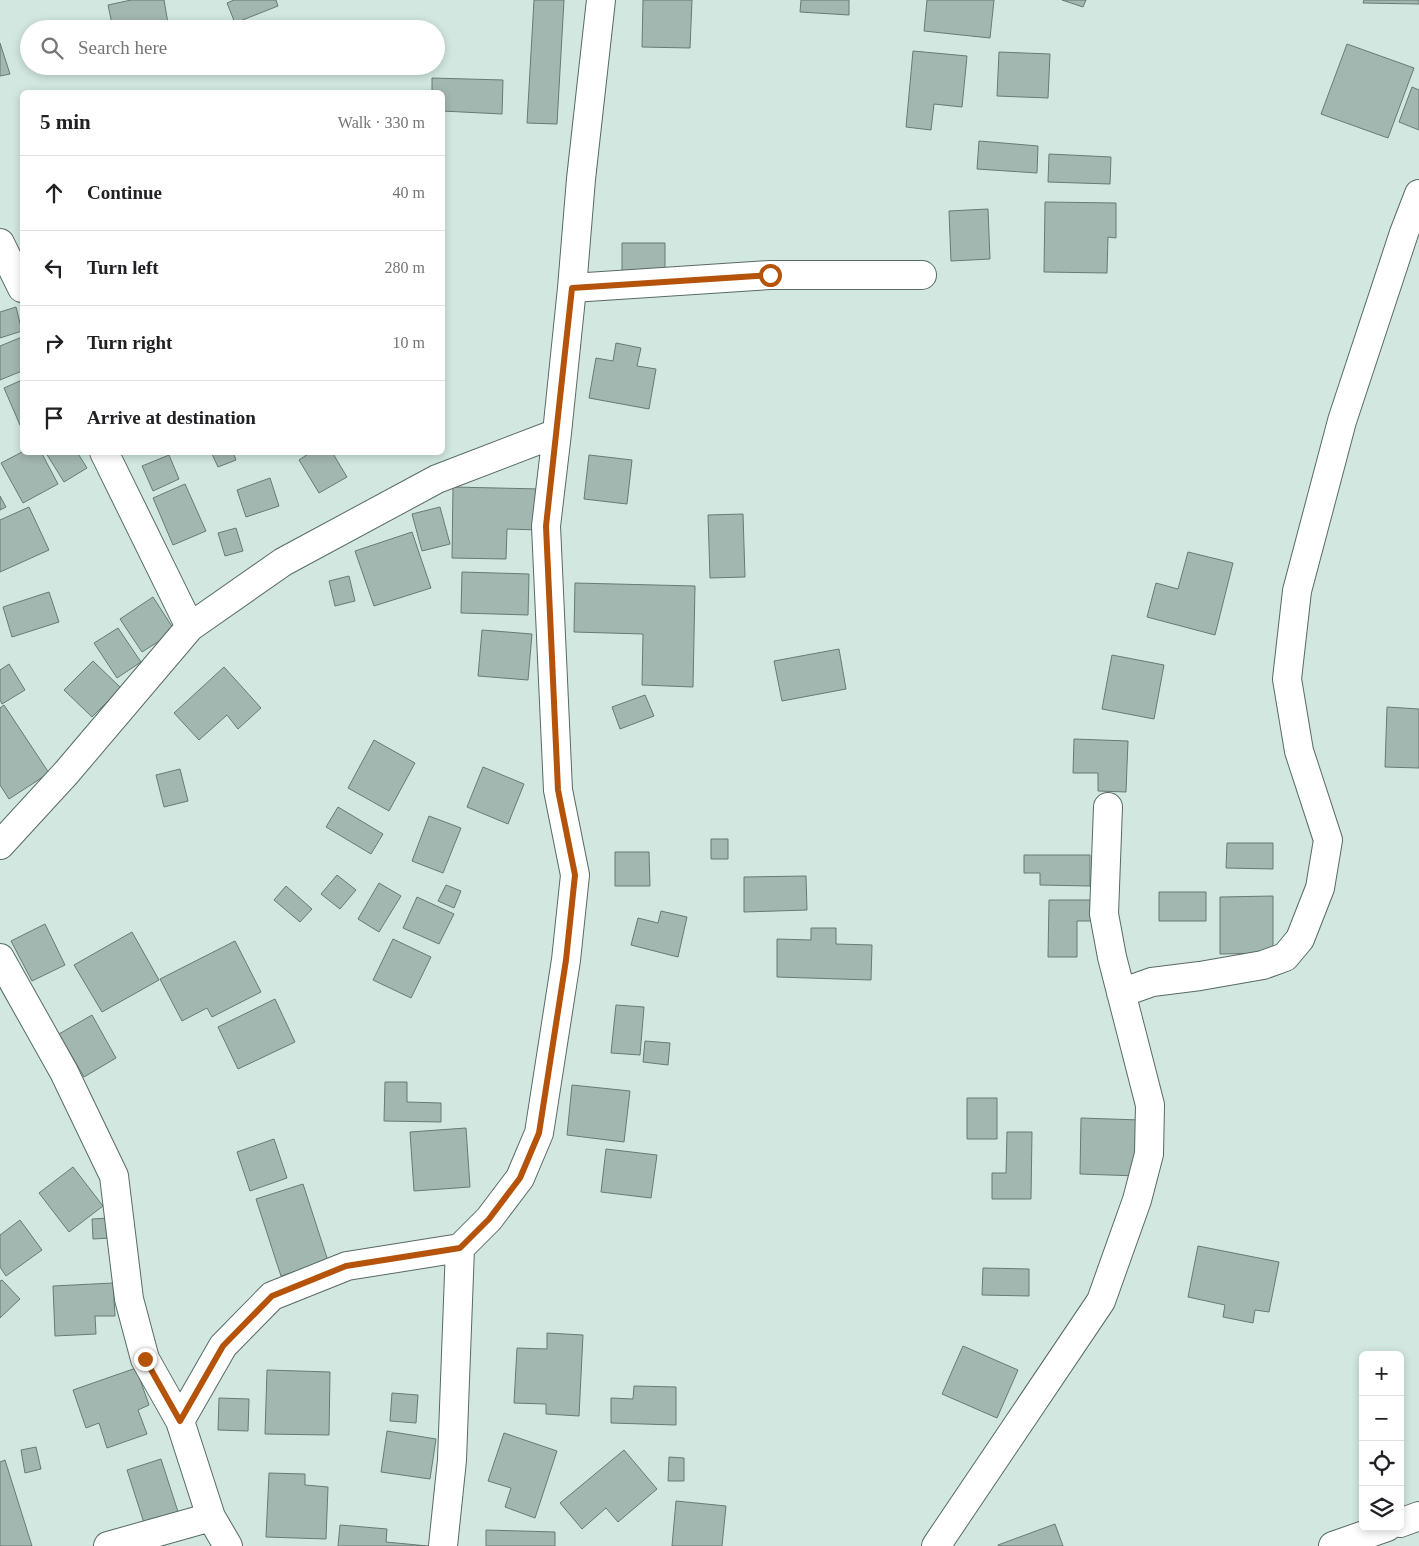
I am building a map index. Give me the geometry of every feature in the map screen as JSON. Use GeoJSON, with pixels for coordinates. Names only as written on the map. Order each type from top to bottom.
{"type":"FeatureCollection","features":[{"type":"Feature","properties":{"kind":"street"},"geometry":{"type":"LineString","coordinates":[[180,1421],[223,1346],[272,1296],[346,1266],[460,1248],[489,1219],[520,1178],[539,1133],[566,960],[575,875],[558,790],[546,526],[558,433],[601,0]]}},
{"type":"Feature","properties":{"kind":"street"},"geometry":{"type":"LineString","coordinates":[[1121,994],[1152,982],[1200,976],[1263,964],[1285,956],[1300,939],[1320,888],[1328,840],[1299,751],[1287,680],[1298,591],[1342,421],[1419,194]]}},
{"type":"Feature","properties":{"kind":"street"},"geometry":{"type":"LineString","coordinates":[[0,243],[20,284]]}},
{"type":"Feature","properties":{"kind":"street"},"geometry":{"type":"LineString","coordinates":[[572,288],[770,275],[922,275]]}},
{"type":"Feature","properties":{"kind":"street"},"geometry":{"type":"LineString","coordinates":[[0,845],[67,772],[190,627],[283,562],[437,480],[558,433]]}},
{"type":"Feature","properties":{"kind":"street"},"geometry":{"type":"LineString","coordinates":[[105,455],[190,627]]}},
{"type":"Feature","properties":{"kind":"street"},"geometry":{"type":"LineString","coordinates":[[936,1546],[1101,1302],[1137,1200],[1149,1154],[1150,1105],[1121,994],[1104,914],[1108,807]]}},
{"type":"Feature","properties":{"kind":"street"},"geometry":{"type":"LineString","coordinates":[[0,958],[64,1072],[114,1176],[129,1299],[145,1359],[180,1421],[211,1517],[228,1546]]}},
{"type":"Feature","properties":{"kind":"street"},"geometry":{"type":"LineString","coordinates":[[443,1546],[452,1460],[460,1248]]}},
{"type":"Feature","properties":{"kind":"street"},"geometry":{"type":"LineString","coordinates":[[1404,1522],[1419,1516]]}},
{"type":"Feature","properties":{"kind":"street"},"geometry":{"type":"LineString","coordinates":[[108,1546],[211,1517]]}},
{"type":"Feature","properties":{"kind":"street"},"geometry":{"type":"LineString","coordinates":[[1333,1546],[1376,1531]]}},
{"type":"Feature","properties":{"kind":"building"},"geometry":{"type":"Polygon","coordinates":[[[131,0],[164,0],[167,20],[111,20],[108,5],[131,0]]]}},
{"type":"Feature","properties":{"kind":"building"},"geometry":{"type":"Polygon","coordinates":[[[234,0],[276,0],[278,6],[243,20],[234,20],[227,3],[234,0]]]}},
{"type":"Feature","properties":{"kind":"building"},"geometry":{"type":"Polygon","coordinates":[[[534,0],[564,0],[557,124],[527,123],[534,0]]]}},
{"type":"Feature","properties":{"kind":"building"},"geometry":{"type":"Polygon","coordinates":[[[643,0],[692,0],[690,48],[642,47],[643,0]]]}},
{"type":"Feature","properties":{"kind":"building"},"geometry":{"type":"Polygon","coordinates":[[[801,0],[849,0],[849,15],[800,12],[801,0]]]}},
{"type":"Feature","properties":{"kind":"building"},"geometry":{"type":"Polygon","coordinates":[[[927,0],[994,0],[990,38],[924,31],[927,0]]]}},
{"type":"Feature","properties":{"kind":"building"},"geometry":{"type":"Polygon","coordinates":[[[1062,0],[1086,0],[1083,7],[1062,0]]]}},
{"type":"Feature","properties":{"kind":"building"},"geometry":{"type":"Polygon","coordinates":[[[1364,0],[1419,0],[1419,4],[1363,3],[1364,0]]]}},
{"type":"Feature","properties":{"kind":"building"},"geometry":{"type":"Polygon","coordinates":[[[0,43],[10,74],[0,76],[0,43]]]}},
{"type":"Feature","properties":{"kind":"building"},"geometry":{"type":"Polygon","coordinates":[[[1347,44],[1414,68],[1388,138],[1321,114],[1347,44]]]}},
{"type":"Feature","properties":{"kind":"building"},"geometry":{"type":"Polygon","coordinates":[[[913,51],[967,56],[962,107],[934,104],[931,130],[906,127],[913,51]]]}},
{"type":"Feature","properties":{"kind":"building"},"geometry":{"type":"Polygon","coordinates":[[[999,52],[1050,54],[1048,98],[997,96],[999,52]]]}},
{"type":"Feature","properties":{"kind":"building"},"geometry":{"type":"Polygon","coordinates":[[[432,78],[503,80],[502,114],[445,111],[445,90],[432,90],[432,78]]]}},
{"type":"Feature","properties":{"kind":"building"},"geometry":{"type":"Polygon","coordinates":[[[1412,87],[1419,90],[1419,130],[1399,122],[1412,87]]]}},
{"type":"Feature","properties":{"kind":"building"},"geometry":{"type":"Polygon","coordinates":[[[979,141],[1038,146],[1037,173],[977,169],[979,141]]]}},
{"type":"Feature","properties":{"kind":"building"},"geometry":{"type":"Polygon","coordinates":[[[1049,154],[1111,157],[1110,184],[1048,182],[1049,154]]]}},
{"type":"Feature","properties":{"kind":"building"},"geometry":{"type":"Polygon","coordinates":[[[1045,202],[1116,203],[1116,238],[1108,237],[1107,273],[1044,272],[1045,202]]]}},
{"type":"Feature","properties":{"kind":"building"},"geometry":{"type":"Polygon","coordinates":[[[988,209],[990,259],[951,261],[949,211],[988,209]]]}},
{"type":"Feature","properties":{"kind":"building"},"geometry":{"type":"Polygon","coordinates":[[[622,243],[665,243],[665,275],[622,275],[622,243]]]}},
{"type":"Feature","properties":{"kind":"building"},"geometry":{"type":"Polygon","coordinates":[[[16,307],[20,332],[0,338],[0,312],[16,307]]]}},
{"type":"Feature","properties":{"kind":"building"},"geometry":{"type":"Polygon","coordinates":[[[20,338],[20,372],[0,380],[0,346],[20,338]]]}},
{"type":"Feature","properties":{"kind":"building"},"geometry":{"type":"Polygon","coordinates":[[[616,343],[641,348],[637,366],[656,369],[649,409],[589,398],[596,358],[613,361],[616,343]]]}},
{"type":"Feature","properties":{"kind":"building"},"geometry":{"type":"Polygon","coordinates":[[[20,381],[20,425],[4,388],[20,381]]]}},
{"type":"Feature","properties":{"kind":"building"},"geometry":{"type":"Polygon","coordinates":[[[20,453],[20,455],[43,455],[58,484],[23,503],[1,463],[20,453]]]}},
{"type":"Feature","properties":{"kind":"building"},"geometry":{"type":"Polygon","coordinates":[[[47,455],[79,455],[87,468],[64,482],[47,455]]]}},
{"type":"Feature","properties":{"kind":"building"},"geometry":{"type":"Polygon","coordinates":[[[169,455],[179,479],[153,491],[142,466],[169,455]]]}},
{"type":"Feature","properties":{"kind":"building"},"geometry":{"type":"Polygon","coordinates":[[[212,455],[234,455],[236,460],[218,467],[212,455]]]}},
{"type":"Feature","properties":{"kind":"building"},"geometry":{"type":"Polygon","coordinates":[[[306,455],[334,455],[347,477],[319,493],[299,460],[306,455]]]}},
{"type":"Feature","properties":{"kind":"building"},"geometry":{"type":"Polygon","coordinates":[[[589,455],[632,460],[627,504],[584,499],[589,455]]]}},
{"type":"Feature","properties":{"kind":"building"},"geometry":{"type":"Polygon","coordinates":[[[270,478],[279,506],[246,517],[237,490],[270,478]]]}},
{"type":"Feature","properties":{"kind":"building"},"geometry":{"type":"Polygon","coordinates":[[[185,484],[206,531],[173,545],[153,498],[185,484]]]}},
{"type":"Feature","properties":{"kind":"building"},"geometry":{"type":"Polygon","coordinates":[[[453,487],[540,489],[539,530],[507,529],[506,559],[452,558],[453,487]]]}},
{"type":"Feature","properties":{"kind":"building"},"geometry":{"type":"Polygon","coordinates":[[[0,496],[6,507],[0,510],[0,496]]]}},
{"type":"Feature","properties":{"kind":"building"},"geometry":{"type":"Polygon","coordinates":[[[29,507],[49,550],[0,572],[0,520],[29,507]]]}},
{"type":"Feature","properties":{"kind":"building"},"geometry":{"type":"Polygon","coordinates":[[[440,507],[450,544],[422,551],[412,514],[440,507]]]}},
{"type":"Feature","properties":{"kind":"building"},"geometry":{"type":"Polygon","coordinates":[[[743,514],[745,577],[710,578],[708,515],[743,514]]]}},
{"type":"Feature","properties":{"kind":"building"},"geometry":{"type":"Polygon","coordinates":[[[236,528],[243,551],[225,556],[218,533],[236,528]]]}},
{"type":"Feature","properties":{"kind":"building"},"geometry":{"type":"Polygon","coordinates":[[[412,532],[431,588],[374,606],[355,551],[412,532]]]}},
{"type":"Feature","properties":{"kind":"building"},"geometry":{"type":"Polygon","coordinates":[[[1188,552],[1233,563],[1215,635],[1147,617],[1156,583],[1178,589],[1188,552]]]}},
{"type":"Feature","properties":{"kind":"building"},"geometry":{"type":"Polygon","coordinates":[[[462,572],[529,574],[528,615],[461,613],[462,572]]]}},
{"type":"Feature","properties":{"kind":"building"},"geometry":{"type":"Polygon","coordinates":[[[349,576],[355,601],[335,606],[329,581],[349,576]]]}},
{"type":"Feature","properties":{"kind":"building"},"geometry":{"type":"Polygon","coordinates":[[[575,583],[695,586],[693,687],[642,685],[643,634],[574,632],[575,583]]]}},
{"type":"Feature","properties":{"kind":"building"},"geometry":{"type":"Polygon","coordinates":[[[49,592],[59,622],[12,637],[3,607],[49,592]]]}},
{"type":"Feature","properties":{"kind":"building"},"geometry":{"type":"Polygon","coordinates":[[[153,597],[175,631],[142,652],[120,619],[153,597]]]}},
{"type":"Feature","properties":{"kind":"building"},"geometry":{"type":"Polygon","coordinates":[[[118,628],[141,662],[117,678],[94,643],[118,628]]]}},
{"type":"Feature","properties":{"kind":"building"},"geometry":{"type":"Polygon","coordinates":[[[482,630],[532,634],[528,680],[478,676],[482,630]]]}},
{"type":"Feature","properties":{"kind":"building"},"geometry":{"type":"Polygon","coordinates":[[[839,649],[846,689],[782,701],[774,661],[839,649]]]}},
{"type":"Feature","properties":{"kind":"building"},"geometry":{"type":"Polygon","coordinates":[[[1112,655],[1164,665],[1154,719],[1102,709],[1112,655]]]}},
{"type":"Feature","properties":{"kind":"building"},"geometry":{"type":"Polygon","coordinates":[[[93,661],[121,688],[92,717],[64,690],[93,661]]]}},
{"type":"Feature","properties":{"kind":"building"},"geometry":{"type":"Polygon","coordinates":[[[9,664],[25,690],[2,704],[0,700],[0,670],[9,664]]]}},
{"type":"Feature","properties":{"kind":"building"},"geometry":{"type":"Polygon","coordinates":[[[224,667],[261,708],[238,729],[227,715],[199,740],[174,713],[224,667]]]}},
{"type":"Feature","properties":{"kind":"building"},"geometry":{"type":"Polygon","coordinates":[[[645,695],[654,716],[620,729],[612,707],[645,695]]]}},
{"type":"Feature","properties":{"kind":"building"},"geometry":{"type":"Polygon","coordinates":[[[4,705],[49,773],[9,799],[0,785],[0,708],[4,705]]]}},
{"type":"Feature","properties":{"kind":"building"},"geometry":{"type":"Polygon","coordinates":[[[1387,707],[1419,709],[1419,768],[1385,767],[1387,707]]]}},
{"type":"Feature","properties":{"kind":"building"},"geometry":{"type":"Polygon","coordinates":[[[1074,739],[1128,741],[1126,792],[1098,791],[1098,773],[1073,773],[1074,739]]]}},
{"type":"Feature","properties":{"kind":"building"},"geometry":{"type":"Polygon","coordinates":[[[374,740],[415,763],[389,811],[348,788],[374,740]]]}},
{"type":"Feature","properties":{"kind":"building"},"geometry":{"type":"Polygon","coordinates":[[[483,767],[524,784],[508,824],[467,807],[483,767]]]}},
{"type":"Feature","properties":{"kind":"building"},"geometry":{"type":"Polygon","coordinates":[[[180,769],[188,801],[164,807],[156,775],[180,769]]]}},
{"type":"Feature","properties":{"kind":"building"},"geometry":{"type":"Polygon","coordinates":[[[338,807],[383,834],[371,854],[326,827],[338,807]]]}},
{"type":"Feature","properties":{"kind":"building"},"geometry":{"type":"Polygon","coordinates":[[[429,816],[461,828],[443,873],[412,861],[429,816]]]}},
{"type":"Feature","properties":{"kind":"building"},"geometry":{"type":"Polygon","coordinates":[[[711,839],[728,839],[728,859],[711,859],[711,839]]]}},
{"type":"Feature","properties":{"kind":"building"},"geometry":{"type":"Polygon","coordinates":[[[1227,843],[1273,843],[1273,869],[1226,868],[1227,843]]]}},
{"type":"Feature","properties":{"kind":"building"},"geometry":{"type":"Polygon","coordinates":[[[615,852],[649,852],[650,886],[615,886],[615,852]]]}},
{"type":"Feature","properties":{"kind":"building"},"geometry":{"type":"Polygon","coordinates":[[[1024,855],[1090,855],[1090,886],[1040,885],[1040,873],[1024,873],[1024,855]]]}},
{"type":"Feature","properties":{"kind":"building"},"geometry":{"type":"Polygon","coordinates":[[[337,875],[356,890],[340,909],[321,894],[337,875]]]}},
{"type":"Feature","properties":{"kind":"building"},"geometry":{"type":"Polygon","coordinates":[[[806,876],[807,910],[744,912],[744,877],[806,876]]]}},
{"type":"Feature","properties":{"kind":"building"},"geometry":{"type":"Polygon","coordinates":[[[379,883],[401,896],[379,932],[358,919],[379,883]]]}},
{"type":"Feature","properties":{"kind":"building"},"geometry":{"type":"Polygon","coordinates":[[[446,885],[461,891],[454,908],[438,901],[446,885]]]}},
{"type":"Feature","properties":{"kind":"building"},"geometry":{"type":"Polygon","coordinates":[[[286,886],[312,909],[300,922],[274,900],[286,886]]]}},
{"type":"Feature","properties":{"kind":"building"},"geometry":{"type":"Polygon","coordinates":[[[1159,892],[1206,892],[1206,921],[1159,921],[1159,892]]]}},
{"type":"Feature","properties":{"kind":"building"},"geometry":{"type":"Polygon","coordinates":[[[1273,896],[1273,953],[1220,954],[1220,897],[1273,896]]]}},
{"type":"Feature","properties":{"kind":"building"},"geometry":{"type":"Polygon","coordinates":[[[417,897],[454,914],[439,944],[403,928],[417,897]]]}},
{"type":"Feature","properties":{"kind":"building"},"geometry":{"type":"Polygon","coordinates":[[[1049,900],[1099,900],[1099,921],[1077,921],[1077,957],[1048,957],[1049,900]]]}},
{"type":"Feature","properties":{"kind":"building"},"geometry":{"type":"Polygon","coordinates":[[[661,911],[687,917],[678,957],[631,945],[638,918],[658,923],[661,911]]]}},
{"type":"Feature","properties":{"kind":"building"},"geometry":{"type":"Polygon","coordinates":[[[45,924],[65,965],[32,981],[11,941],[45,924]]]}},
{"type":"Feature","properties":{"kind":"building"},"geometry":{"type":"Polygon","coordinates":[[[811,928],[836,928],[836,944],[872,945],[871,980],[777,977],[777,939],[811,940],[811,928]]]}},
{"type":"Feature","properties":{"kind":"building"},"geometry":{"type":"Polygon","coordinates":[[[132,932],[159,980],[102,1012],[74,965],[132,932]]]}},
{"type":"Feature","properties":{"kind":"building"},"geometry":{"type":"Polygon","coordinates":[[[393,939],[431,957],[411,998],[373,980],[393,939]]]}},
{"type":"Feature","properties":{"kind":"building"},"geometry":{"type":"Polygon","coordinates":[[[235,941],[261,992],[212,1017],[207,1008],[182,1021],[160,979],[235,941]]]}},
{"type":"Feature","properties":{"kind":"building"},"geometry":{"type":"Polygon","coordinates":[[[275,999],[295,1042],[238,1069],[218,1027],[275,999]]]}},
{"type":"Feature","properties":{"kind":"building"},"geometry":{"type":"Polygon","coordinates":[[[616,1005],[644,1007],[640,1055],[611,1053],[616,1005]]]}},
{"type":"Feature","properties":{"kind":"building"},"geometry":{"type":"Polygon","coordinates":[[[92,1015],[116,1058],[84,1077],[59,1034],[92,1015]]]}},
{"type":"Feature","properties":{"kind":"building"},"geometry":{"type":"Polygon","coordinates":[[[645,1041],[670,1043],[668,1065],[643,1062],[645,1041]]]}},
{"type":"Feature","properties":{"kind":"building"},"geometry":{"type":"Polygon","coordinates":[[[385,1082],[407,1082],[407,1102],[441,1103],[441,1122],[384,1121],[385,1082]]]}},
{"type":"Feature","properties":{"kind":"building"},"geometry":{"type":"Polygon","coordinates":[[[572,1085],[630,1091],[624,1142],[567,1135],[572,1085]]]}},
{"type":"Feature","properties":{"kind":"building"},"geometry":{"type":"Polygon","coordinates":[[[967,1098],[997,1098],[997,1139],[967,1139],[967,1098]]]}},
{"type":"Feature","properties":{"kind":"building"},"geometry":{"type":"Polygon","coordinates":[[[1081,1118],[1140,1120],[1138,1176],[1080,1174],[1081,1118]]]}},
{"type":"Feature","properties":{"kind":"building"},"geometry":{"type":"Polygon","coordinates":[[[466,1128],[470,1187],[414,1191],[410,1132],[466,1128]]]}},
{"type":"Feature","properties":{"kind":"building"},"geometry":{"type":"Polygon","coordinates":[[[1007,1132],[1032,1132],[1031,1199],[992,1199],[992,1173],[1006,1173],[1007,1132]]]}},
{"type":"Feature","properties":{"kind":"building"},"geometry":{"type":"Polygon","coordinates":[[[274,1139],[287,1178],[250,1191],[237,1152],[274,1139]]]}},
{"type":"Feature","properties":{"kind":"building"},"geometry":{"type":"Polygon","coordinates":[[[606,1149],[657,1155],[651,1198],[601,1192],[606,1149]]]}},
{"type":"Feature","properties":{"kind":"building"},"geometry":{"type":"Polygon","coordinates":[[[73,1167],[103,1206],[69,1232],[39,1193],[73,1167]]]}},
{"type":"Feature","properties":{"kind":"building"},"geometry":{"type":"Polygon","coordinates":[[[303,1184],[328,1261],[281,1276],[256,1199],[303,1184]]]}},
{"type":"Feature","properties":{"kind":"building"},"geometry":{"type":"Polygon","coordinates":[[[110,1218],[111,1238],[93,1239],[92,1219],[110,1218]]]}},
{"type":"Feature","properties":{"kind":"building"},"geometry":{"type":"Polygon","coordinates":[[[20,1220],[42,1250],[6,1276],[0,1267],[0,1235],[20,1220]]]}},
{"type":"Feature","properties":{"kind":"building"},"geometry":{"type":"Polygon","coordinates":[[[1198,1246],[1279,1262],[1269,1312],[1255,1310],[1253,1323],[1223,1317],[1225,1305],[1188,1297],[1198,1246]]]}},
{"type":"Feature","properties":{"kind":"building"},"geometry":{"type":"Polygon","coordinates":[[[983,1268],[1029,1269],[1029,1296],[982,1295],[983,1268]]]}},
{"type":"Feature","properties":{"kind":"building"},"geometry":{"type":"Polygon","coordinates":[[[2,1280],[20,1299],[0,1318],[0,1281],[2,1280]]]}},
{"type":"Feature","properties":{"kind":"building"},"geometry":{"type":"Polygon","coordinates":[[[113,1283],[115,1316],[95,1316],[96,1334],[55,1336],[53,1286],[113,1283]]]}},
{"type":"Feature","properties":{"kind":"building"},"geometry":{"type":"Polygon","coordinates":[[[547,1333],[583,1335],[579,1416],[546,1414],[546,1404],[514,1403],[517,1348],[547,1349],[547,1333]]]}},
{"type":"Feature","properties":{"kind":"building"},"geometry":{"type":"Polygon","coordinates":[[[963,1346],[1018,1370],[997,1418],[942,1394],[963,1346]]]}},
{"type":"Feature","properties":{"kind":"building"},"geometry":{"type":"Polygon","coordinates":[[[136,1368],[149,1405],[138,1410],[147,1434],[107,1448],[99,1423],[86,1428],[73,1390],[136,1368]]]}},
{"type":"Feature","properties":{"kind":"building"},"geometry":{"type":"Polygon","coordinates":[[[267,1370],[330,1372],[329,1435],[265,1434],[267,1370]]]}},
{"type":"Feature","properties":{"kind":"building"},"geometry":{"type":"Polygon","coordinates":[[[634,1386],[676,1387],[676,1425],[611,1423],[611,1398],[633,1399],[634,1386]]]}},
{"type":"Feature","properties":{"kind":"building"},"geometry":{"type":"Polygon","coordinates":[[[392,1393],[418,1395],[416,1423],[390,1421],[392,1393]]]}},
{"type":"Feature","properties":{"kind":"building"},"geometry":{"type":"Polygon","coordinates":[[[219,1398],[249,1399],[248,1431],[218,1430],[219,1398]]]}},
{"type":"Feature","properties":{"kind":"building"},"geometry":{"type":"Polygon","coordinates":[[[387,1431],[436,1439],[430,1479],[381,1472],[387,1431]]]}},
{"type":"Feature","properties":{"kind":"building"},"geometry":{"type":"Polygon","coordinates":[[[504,1433],[557,1451],[535,1518],[505,1507],[511,1488],[488,1481],[504,1433]]]}},
{"type":"Feature","properties":{"kind":"building"},"geometry":{"type":"Polygon","coordinates":[[[36,1447],[41,1469],[25,1473],[21,1450],[36,1447]]]}},
{"type":"Feature","properties":{"kind":"building"},"geometry":{"type":"Polygon","coordinates":[[[624,1450],[657,1489],[618,1522],[606,1508],[582,1529],[560,1503],[624,1450]]]}},
{"type":"Feature","properties":{"kind":"building"},"geometry":{"type":"Polygon","coordinates":[[[669,1457],[684,1458],[684,1481],[668,1481],[669,1457]]]}},
{"type":"Feature","properties":{"kind":"building"},"geometry":{"type":"Polygon","coordinates":[[[161,1459],[179,1515],[145,1526],[127,1470],[161,1459]]]}},
{"type":"Feature","properties":{"kind":"building"},"geometry":{"type":"Polygon","coordinates":[[[5,1460],[32,1546],[0,1546],[0,1462],[5,1460]]]}},
{"type":"Feature","properties":{"kind":"building"},"geometry":{"type":"Polygon","coordinates":[[[269,1473],[305,1474],[305,1485],[328,1487],[326,1539],[266,1537],[269,1473]]]}},
{"type":"Feature","properties":{"kind":"building"},"geometry":{"type":"Polygon","coordinates":[[[676,1501],[726,1506],[722,1546],[672,1546],[676,1501]]]}},
{"type":"Feature","properties":{"kind":"building"},"geometry":{"type":"Polygon","coordinates":[[[1055,1524],[1063,1546],[998,1546],[998,1545],[1055,1524]]]}},
{"type":"Feature","properties":{"kind":"building"},"geometry":{"type":"Polygon","coordinates":[[[340,1525],[387,1529],[386,1542],[428,1546],[338,1546],[340,1525]]]}},
{"type":"Feature","properties":{"kind":"building"},"geometry":{"type":"Polygon","coordinates":[[[486,1530],[555,1532],[555,1546],[486,1546],[486,1530]]]}},
{"type":"Feature","properties":{"kind":"route"},"geometry":{"type":"LineString","coordinates":[[145,1359],[180,1421],[223,1346],[272,1296],[346,1266],[460,1248],[489,1219],[520,1178],[539,1133],[566,960],[575,875],[558,790],[546,526],[558,433],[572,288],[770,275]]}}]}
